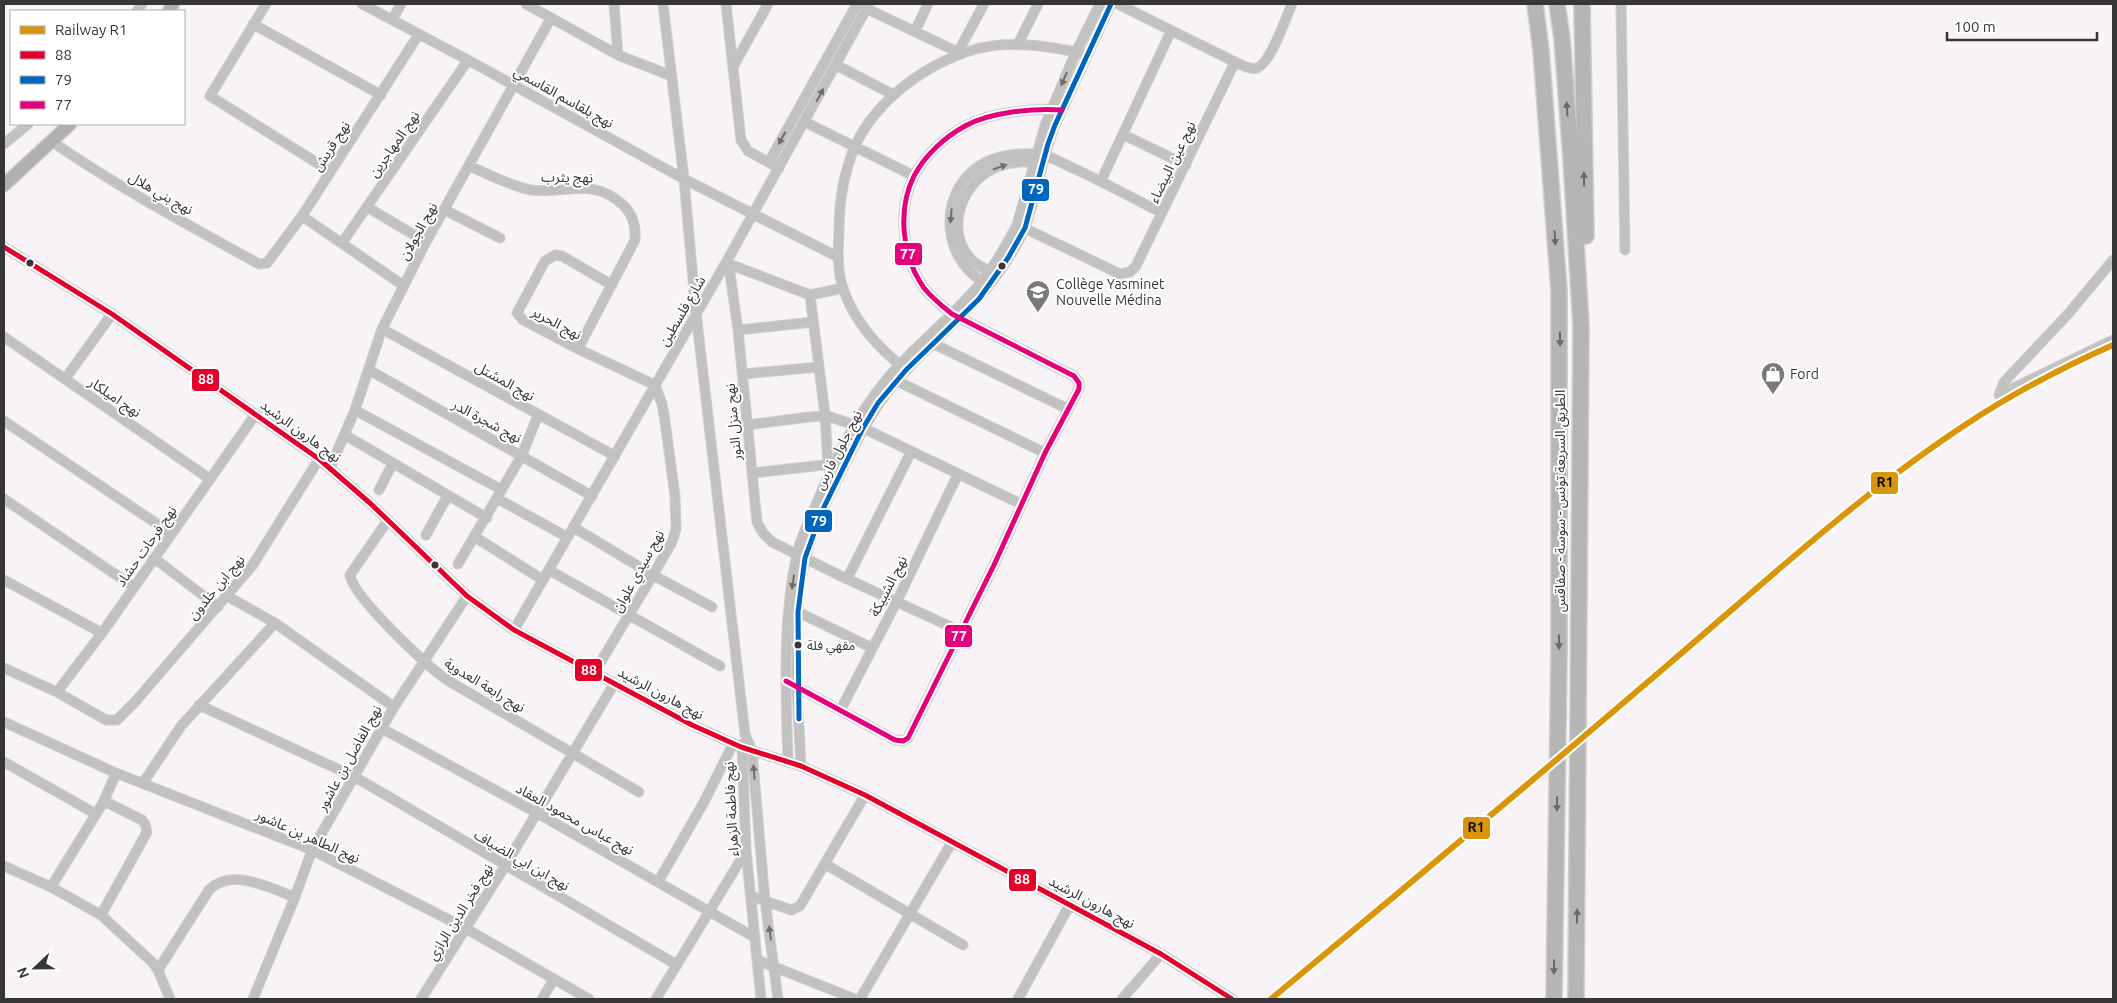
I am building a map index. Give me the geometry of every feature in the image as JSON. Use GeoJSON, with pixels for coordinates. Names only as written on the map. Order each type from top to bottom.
{"type":"FeatureCollection","features":[{"type":"Feature","properties":{"kind":"highway"},"geometry":{"type":"LineString","coordinates":[[1528,4],[1541,50]]}},
{"type":"Feature","properties":{"kind":"highway","name":"الطريق السريعة تونس - سوسة - صفاقس"},"geometry":{"type":"LineString","coordinates":[[1535,4],[1541,50],[1559,291],[1560,372],[1554,999]]}},
{"type":"Feature","properties":{"kind":"highway","name":"الطريق السريعة تونس - سوسة - صفاقس"},"geometry":{"type":"LineString","coordinates":[[1557,4],[1562,38],[1582,326],[1576,999]]}},
{"type":"Feature","properties":{"kind":"highway"},"geometry":{"type":"LineString","coordinates":[[1577,875],[1582,790],[1587,306],[1582,4]]}},
{"type":"Feature","properties":{"kind":"main road"},"geometry":{"type":"LineString","coordinates":[[4,185],[69,125]]}},
{"type":"Feature","properties":{"kind":"street"},"geometry":{"type":"LineString","coordinates":[[266,4],[210,96],[330,171]]}},
{"type":"Feature","properties":{"kind":"street","name":"نهج بلقاسم القاسمي"},"geometry":{"type":"LineString","coordinates":[[362,4],[684,179],[838,257]]}},
{"type":"Feature","properties":{"kind":"street"},"geometry":{"type":"LineString","coordinates":[[392,20],[401,4]]}},
{"type":"Feature","properties":{"kind":"street"},"geometry":{"type":"LineString","coordinates":[[526,4],[618,55],[672,76]]}},
{"type":"Feature","properties":{"kind":"street"},"geometry":{"type":"LineString","coordinates":[[614,4],[618,55]]}},
{"type":"Feature","properties":{"kind":"street"},"geometry":{"type":"LineString","coordinates":[[663,4],[684,179],[696,313],[744,734]]}},
{"type":"Feature","properties":{"kind":"street"},"geometry":{"type":"LineString","coordinates":[[726,4],[741,140],[748,151],[779,168]]}},
{"type":"Feature","properties":{"kind":"street"},"geometry":{"type":"LineString","coordinates":[[734,66],[768,4]]}},
{"type":"Feature","properties":{"kind":"street"},"geometry":{"type":"LineString","coordinates":[[769,162],[857,4],[868,6],[960,53]]}},
{"type":"Feature","properties":{"kind":"street"},"geometry":{"type":"LineString","coordinates":[[914,31],[928,4]]}},
{"type":"Feature","properties":{"kind":"street"},"geometry":{"type":"LineString","coordinates":[[960,53],[984,4]]}},
{"type":"Feature","properties":{"kind":"street"},"geometry":{"type":"LineString","coordinates":[[1018,44],[1038,4]]}},
{"type":"Feature","properties":{"kind":"street","name":"نهج جلول فارس"},"geometry":{"type":"LineString","coordinates":[[801,766],[798,612],[801,556],[872,398],[992,282],[1021,227],[1052,109],[1076,52],[1100,4]]}},
{"type":"Feature","properties":{"kind":"street","name":"نهج جلول فارس"},"geometry":{"type":"LineString","coordinates":[[1039,158],[1111,4]]}},
{"type":"Feature","properties":{"kind":"street"},"geometry":{"type":"LineString","coordinates":[[1118,4],[1250,68],[1256,68],[1267,60],[1292,4]]}},
{"type":"Feature","properties":{"kind":"street"},"geometry":{"type":"LineString","coordinates":[[1621,4],[1625,250]]}},
{"type":"Feature","properties":{"kind":"street","name":"شارع فلسطين"},"geometry":{"type":"LineString","coordinates":[[514,630],[696,313],[729,261],[868,6]]}},
{"type":"Feature","properties":{"kind":"street","name":"نهج الجولان"},"geometry":{"type":"LineString","coordinates":[[330,468],[355,410],[382,329],[426,242],[551,18]]}},
{"type":"Feature","properties":{"kind":"street"},"geometry":{"type":"LineString","coordinates":[[253,24],[381,95]]}},
{"type":"Feature","properties":{"kind":"street"},"geometry":{"type":"LineString","coordinates":[[1101,181],[1171,31]]}},
{"type":"Feature","properties":{"kind":"street","name":"نهج قريش"},"geometry":{"type":"LineString","coordinates":[[259,264],[267,263],[270,260],[302,216],[419,34]]}},
{"type":"Feature","properties":{"kind":"street"},"geometry":{"type":"LineString","coordinates":[[903,368],[868,333],[843,288],[838,257],[839,214],[844,183],[855,146],[876,114],[894,95],[925,72],[960,53],[978,48],[1018,44],[1087,54]]}},
{"type":"Feature","properties":{"kind":"street","name":"نهج المهاجرين"},"geometry":{"type":"LineString","coordinates":[[342,243],[468,60]]}},
{"type":"Feature","properties":{"kind":"street","name":"نهج عين البيضاء"},"geometry":{"type":"LineString","coordinates":[[1021,227],[1120,274],[1130,272],[1136,266],[1235,62]]}},
{"type":"Feature","properties":{"kind":"street"},"geometry":{"type":"LineString","coordinates":[[836,64],[894,95]]}},
{"type":"Feature","properties":{"kind":"street"},"geometry":{"type":"LineString","coordinates":[[786,681],[841,709],[894,740],[903,741],[908,738],[962,632],[1045,453],[1079,388],[1079,383],[1074,376],[956,316],[924,288],[908,252],[904,226],[906,202],[914,176],[928,156],[947,138],[967,125],[992,116],[1015,112],[1062,110]]}},
{"type":"Feature","properties":{"kind":"street"},"geometry":{"type":"LineString","coordinates":[[805,122],[914,176]]}},
{"type":"Feature","properties":{"kind":"street"},"geometry":{"type":"LineString","coordinates":[[4,144],[27,125]]}},
{"type":"Feature","properties":{"kind":"street"},"geometry":{"type":"LineString","coordinates":[[1124,135],[1186,165]]}},
{"type":"Feature","properties":{"kind":"street","name":"نهج بني هلال"},"geometry":{"type":"LineString","coordinates":[[52,141],[88,166],[165,213],[259,264]]}},
{"type":"Feature","properties":{"kind":"street"},"geometry":{"type":"LineString","coordinates":[[982,281],[965,269],[952,245],[950,231],[953,200],[960,185],[971,173],[986,162],[1008,155],[1055,160],[1101,181],[1162,213]]}},
{"type":"Feature","properties":{"kind":"street"},"geometry":{"type":"LineString","coordinates":[[989,271],[973,261],[962,244],[958,224],[962,203],[968,190],[988,172],[1010,164],[1039,158]]}},
{"type":"Feature","properties":{"kind":"street","name":"نهج يثرب"},"geometry":{"type":"LineString","coordinates":[[469,166],[526,189],[595,189],[614,197],[630,211],[636,227],[635,240],[578,349]]}},
{"type":"Feature","properties":{"kind":"street"},"geometry":{"type":"LineString","coordinates":[[367,207],[426,242]]}},
{"type":"Feature","properties":{"kind":"street"},"geometry":{"type":"LineString","coordinates":[[445,210],[500,238]]}},
{"type":"Feature","properties":{"kind":"street"},"geometry":{"type":"LineString","coordinates":[[302,216],[404,286]]}},
{"type":"Feature","properties":{"kind":"street","name":"نهج جلول فارس"},"geometry":{"type":"LineString","coordinates":[[788,762],[787,622],[801,556],[830,465],[859,426],[897,381],[903,368],[934,344],[1021,227]]}},
{"type":"Feature","properties":{"kind":"street","name":"نهج هارون الرشيد"},"geometry":{"type":"LineString","coordinates":[[4,247],[112,314],[330,468],[388,520],[467,596],[514,630],[692,725],[752,751],[801,766],[865,795],[1161,954],[1232,999]]}},
{"type":"Feature","properties":{"kind":"street","name":"نهج الحرير"},"geometry":{"type":"LineString","coordinates":[[612,285],[562,256],[555,255],[545,261],[517,313],[523,320],[578,349],[656,385]]}},
{"type":"Feature","properties":{"kind":"street"},"geometry":{"type":"LineString","coordinates":[[2113,260],[2069,313],[2004,382],[1999,395],[2113,340]]}},
{"type":"Feature","properties":{"kind":"street"},"geometry":{"type":"LineString","coordinates":[[729,261],[810,295],[843,288]]}},
{"type":"Feature","properties":{"kind":"street","name":"نهج منزل النور"},"geometry":{"type":"LineString","coordinates":[[729,261],[743,374],[757,522],[763,534],[772,542],[847,579],[962,632]]}},
{"type":"Feature","properties":{"kind":"street"},"geometry":{"type":"LineString","coordinates":[[752,473],[830,465],[810,295]]}},
{"type":"Feature","properties":{"kind":"street"},"geometry":{"type":"LineString","coordinates":[[65,379],[112,314]]}},
{"type":"Feature","properties":{"kind":"street"},"geometry":{"type":"LineString","coordinates":[[738,330],[813,322]]}},
{"type":"Feature","properties":{"kind":"street","name":"نهج المشتل"},"geometry":{"type":"LineString","coordinates":[[382,329],[615,456]]}},
{"type":"Feature","properties":{"kind":"street","name":"نهج اميلكار"},"geometry":{"type":"LineString","coordinates":[[4,337],[210,479]]}},
{"type":"Feature","properties":{"kind":"street"},"geometry":{"type":"LineString","coordinates":[[934,344],[1068,409]]}},
{"type":"Feature","properties":{"kind":"street"},"geometry":{"type":"LineString","coordinates":[[743,374],[818,367]]}},
{"type":"Feature","properties":{"kind":"street","name":"نهج شجرة الدر"},"geometry":{"type":"LineString","coordinates":[[369,370],[592,496]]}},
{"type":"Feature","properties":{"kind":"street"},"geometry":{"type":"LineString","coordinates":[[897,381],[1045,453]]}},
{"type":"Feature","properties":{"kind":"street","name":"نهج سيدي علوان"},"geometry":{"type":"LineString","coordinates":[[594,673],[630,616],[672,542],[676,529],[677,515],[662,404],[656,385]]}},
{"type":"Feature","properties":{"kind":"street"},"geometry":{"type":"LineString","coordinates":[[355,410],[500,495],[567,537]]}},
{"type":"Feature","properties":{"kind":"street","name":"نهج فرحات حشاد"},"geometry":{"type":"LineString","coordinates":[[57,692],[102,633],[255,414]]}},
{"type":"Feature","properties":{"kind":"street"},"geometry":{"type":"LineString","coordinates":[[458,564],[487,518],[522,455],[538,415]]}},
{"type":"Feature","properties":{"kind":"street"},"geometry":{"type":"LineString","coordinates":[[748,425],[825,415],[859,426],[1021,504]]}},
{"type":"Feature","properties":{"kind":"street"},"geometry":{"type":"LineString","coordinates":[[4,421],[172,534]]}},
{"type":"Feature","properties":{"kind":"street"},"geometry":{"type":"LineString","coordinates":[[345,435],[487,518]]}},
{"type":"Feature","properties":{"kind":"street"},"geometry":{"type":"LineString","coordinates":[[847,579],[911,452]]}},
{"type":"Feature","properties":{"kind":"street","name":"نهج ابن خلدون"},"geometry":{"type":"LineString","coordinates":[[57,692],[106,720],[112,722],[117,720],[227,596],[259,556],[318,459]]}},
{"type":"Feature","properties":{"kind":"street"},"geometry":{"type":"LineString","coordinates":[[379,490],[393,463]]}},
{"type":"Feature","properties":{"kind":"street","name":"نهج الشبيكة"},"geometry":{"type":"LineString","coordinates":[[841,709],[897,601],[958,474]]}},
{"type":"Feature","properties":{"kind":"street"},"geometry":{"type":"LineString","coordinates":[[426,535],[448,495]]}},
{"type":"Feature","properties":{"kind":"street"},"geometry":{"type":"LineString","coordinates":[[4,499],[134,587]]}},
{"type":"Feature","properties":{"kind":"street","name":"نهج رابعة العدوية"},"geometry":{"type":"LineString","coordinates":[[388,520],[350,575],[351,582],[390,626],[424,662],[448,680],[639,792]]}},
{"type":"Feature","properties":{"kind":"street"},"geometry":{"type":"LineString","coordinates":[[573,526],[653,575],[712,607]]}},
{"type":"Feature","properties":{"kind":"street"},"geometry":{"type":"LineString","coordinates":[[475,537],[543,580]]}},
{"type":"Feature","properties":{"kind":"street"},"geometry":{"type":"LineString","coordinates":[[154,558],[218,606]]}},
{"type":"Feature","properties":{"kind":"street"},"geometry":{"type":"LineString","coordinates":[[549,570],[720,666]]}},
{"type":"Feature","properties":{"kind":"street"},"geometry":{"type":"LineString","coordinates":[[4,580],[102,633]]}},
{"type":"Feature","properties":{"kind":"street"},"geometry":{"type":"LineString","coordinates":[[227,596],[275,623],[394,707]]}},
{"type":"Feature","properties":{"kind":"street","name":"نهج الفاضل بن عاشور"},"geometry":{"type":"LineString","coordinates":[[253,999],[312,850],[355,778],[381,728],[467,596]]}},
{"type":"Feature","properties":{"kind":"street"},"geometry":{"type":"LineString","coordinates":[[798,612],[872,648]]}},
{"type":"Feature","properties":{"kind":"street"},"geometry":{"type":"LineString","coordinates":[[143,783],[171,739],[199,705],[275,623]]}},
{"type":"Feature","properties":{"kind":"street"},"geometry":{"type":"LineString","coordinates":[[4,668],[57,692]]}},
{"type":"Feature","properties":{"kind":"street","name":"نهج فخر الدين الرازي"},"geometry":{"type":"LineString","coordinates":[[421,999],[574,754],[614,684]]}},
{"type":"Feature","properties":{"kind":"street","name":"نهج ابن ابي الضياف"},"geometry":{"type":"LineString","coordinates":[[199,705],[355,778],[677,964]]}},
{"type":"Feature","properties":{"kind":"street","name":"نهج الطاهر بن عاشور"},"geometry":{"type":"LineString","coordinates":[[4,722],[116,773],[312,850],[465,928],[589,999]]}},
{"type":"Feature","properties":{"kind":"street","name":"نهج عباس محمود العقاد"},"geometry":{"type":"LineString","coordinates":[[381,728],[537,813],[754,937]]}},
{"type":"Feature","properties":{"kind":"street","name":"نهج فاطمة الزهراء"},"geometry":{"type":"LineString","coordinates":[[744,734],[737,745],[761,999]]}},
{"type":"Feature","properties":{"kind":"street","name":"نهج فاطمة الزهراء"},"geometry":{"type":"LineString","coordinates":[[744,734],[752,751],[765,901],[778,999]]}},
{"type":"Feature","properties":{"kind":"street"},"geometry":{"type":"LineString","coordinates":[[658,882],[737,745]]}},
{"type":"Feature","properties":{"kind":"street"},"geometry":{"type":"LineString","coordinates":[[4,762],[96,814]]}},
{"type":"Feature","properties":{"kind":"street"},"geometry":{"type":"LineString","coordinates":[[52,887],[104,801],[116,773]]}},
{"type":"Feature","properties":{"kind":"street"},"geometry":{"type":"LineString","coordinates":[[752,896],[791,910],[800,906],[865,795]]}},
{"type":"Feature","properties":{"kind":"street"},"geometry":{"type":"LineString","coordinates":[[101,914],[146,836],[147,828],[142,820],[104,801]]}},
{"type":"Feature","properties":{"kind":"street"},"geometry":{"type":"LineString","coordinates":[[860,999],[952,842]]}},
{"type":"Feature","properties":{"kind":"street"},"geometry":{"type":"LineString","coordinates":[[656,999],[746,851]]}},
{"type":"Feature","properties":{"kind":"street"},"geometry":{"type":"LineString","coordinates":[[825,864],[910,916],[963,945]]}},
{"type":"Feature","properties":{"kind":"street"},"geometry":{"type":"LineString","coordinates":[[5,868],[52,887],[101,914],[152,962],[158,970],[170,999]]}},
{"type":"Feature","properties":{"kind":"street"},"geometry":{"type":"LineString","coordinates":[[158,970],[209,890],[215,884],[231,879],[242,879],[295,897]]}},
{"type":"Feature","properties":{"kind":"street"},"geometry":{"type":"LineString","coordinates":[[1018,999],[1069,906]]}},
{"type":"Feature","properties":{"kind":"street"},"geometry":{"type":"LineString","coordinates":[[1122,999],[1161,954]]}},
{"type":"Feature","properties":{"kind":"street"},"geometry":{"type":"LineString","coordinates":[[757,960],[855,999]]}},
{"type":"Feature","properties":{"kind":"street"},"geometry":{"type":"LineString","coordinates":[[542,999],[554,979]]}},
{"type":"Feature","properties":{"kind":"rail line","name":"R1"},"geometry":{"type":"LineString","coordinates":[[1271,999],[1521,790],[1813,540],[1886,482],[1962,427],[2017,393],[2113,345]]}},
{"type":"Feature","properties":{"kind":"transit line","name":"79"},"geometry":{"type":"LineString","coordinates":[[799,719],[798,612],[805,558],[823,509],[863,428],[878,403],[906,370],[979,299],[1008,258],[1025,228],[1055,125],[1111,4]]}},
{"type":"Feature","properties":{"kind":"transit line","name":"77"},"geometry":{"type":"LineString","coordinates":[[786,681],[895,740],[903,741],[908,738],[994,565],[1045,453],[1079,389],[1079,383],[1074,376],[952,314],[930,295],[917,276],[907,248],[904,233],[905,203],[914,176],[924,161],[936,147],[958,130],[975,121],[999,114],[1026,110],[1062,110]]}},
{"type":"Feature","properties":{"kind":"transit line","name":"88"},"geometry":{"type":"LineString","coordinates":[[4,247],[112,314],[319,459],[371,504],[467,596],[514,630],[692,725],[741,747],[801,766],[865,795],[1161,954],[1232,999]]}},
{"type":"Feature","properties":{"kind":"place","name":"Collège Yasminet Nouvelle Médina"},"geometry":{"type":"Point","coordinates":[1038,313]}},
{"type":"Feature","properties":{"kind":"place","name":"Ford"},"geometry":{"type":"Point","coordinates":[1773,395]}},
{"type":"Feature","properties":{"kind":"place","name":"مقهي فلة"},"geometry":{"type":"Point","coordinates":[798,645]}}]}
